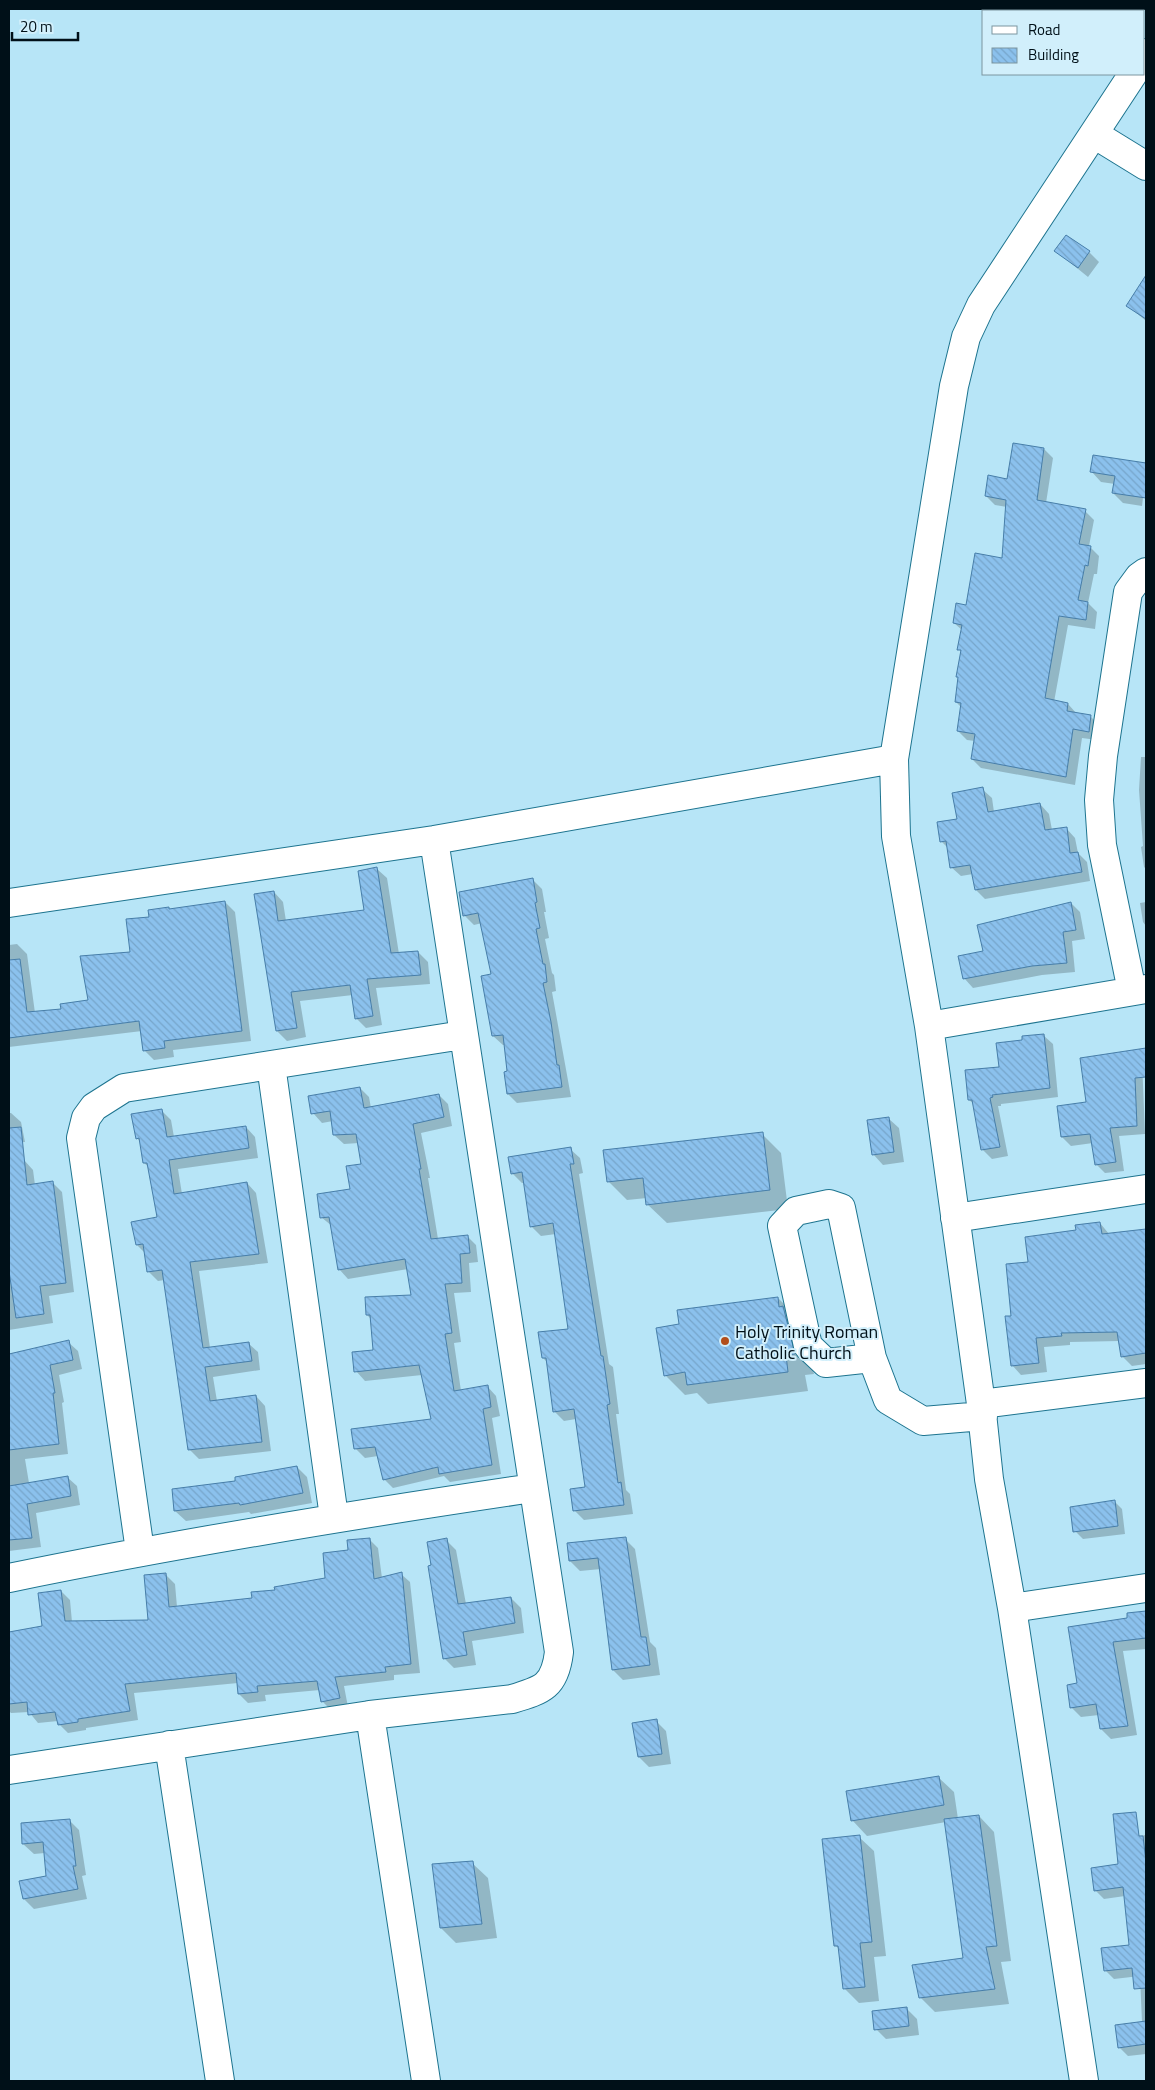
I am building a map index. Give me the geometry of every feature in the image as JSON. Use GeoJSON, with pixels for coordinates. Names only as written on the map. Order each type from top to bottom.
{"type":"FeatureCollection","features":[{"type":"Feature","properties":{"kind":"street"},"geometry":{"type":"LineString","coordinates":[[1084,2081],[1012,1608],[990,1480],[929,1026],[896,836],[894,759],[954,386],[966,337],[981,305],[1132,75]]}},
{"type":"Feature","properties":{"kind":"street"},"geometry":{"type":"LineString","coordinates":[[1094,134],[1146,166]]}},
{"type":"Feature","properties":{"kind":"street"},"geometry":{"type":"LineString","coordinates":[[929,1026],[1139,990],[1102,844],[1099,800],[1103,756],[1128,592],[1139,577],[1146,572]]}},
{"type":"Feature","properties":{"kind":"street"},"geometry":{"type":"LineString","coordinates":[[9,903],[434,840],[894,759]]}},
{"type":"Feature","properties":{"kind":"street"},"geometry":{"type":"LineString","coordinates":[[9,1770],[169,1744],[370,1715],[512,1699],[530,1694],[546,1686],[556,1669],[558,1652],[434,840]]}},
{"type":"Feature","properties":{"kind":"street"},"geometry":{"type":"LineString","coordinates":[[140,1551],[81,1138],[86,1118],[94,1107],[124,1088],[464,1035]]}},
{"type":"Feature","properties":{"kind":"street"},"geometry":{"type":"LineString","coordinates":[[270,1065],[334,1518]]}},
{"type":"Feature","properties":{"kind":"street"},"geometry":{"type":"LineString","coordinates":[[955,1218],[1146,1189]]}},
{"type":"Feature","properties":{"kind":"street"},"geometry":{"type":"LineString","coordinates":[[872,1358],[826,1363],[808,1346],[782,1226],[796,1211],[829,1204],[841,1208],[872,1358],[888,1400],[923,1421],[1146,1383]]}},
{"type":"Feature","properties":{"kind":"street"},"geometry":{"type":"LineString","coordinates":[[9,1578],[140,1551],[334,1518],[533,1488]]}},
{"type":"Feature","properties":{"kind":"street"},"geometry":{"type":"LineString","coordinates":[[1012,1608],[1146,1588]]}},
{"type":"Feature","properties":{"kind":"street"},"geometry":{"type":"LineString","coordinates":[[370,1715],[426,2081]]}},
{"type":"Feature","properties":{"kind":"street"},"geometry":{"type":"LineString","coordinates":[[169,1744],[220,2081]]}},
{"type":"Feature","properties":{"kind":"building"},"geometry":{"type":"Polygon","coordinates":[[[1066,235],[1090,251],[1078,268],[1054,251],[1066,235]]]}},
{"type":"Feature","properties":{"kind":"building"},"geometry":{"type":"Polygon","coordinates":[[[1146,275],[1146,319],[1126,306],[1146,275]]]}},
{"type":"Feature","properties":{"kind":"building"},"geometry":{"type":"Polygon","coordinates":[[[1013,443],[1044,448],[1037,500],[1086,509],[1079,544],[1091,546],[1088,566],[1085,565],[1078,600],[1088,602],[1086,620],[1059,616],[1045,698],[1068,703],[1067,711],[1091,715],[1089,732],[1073,729],[1066,777],[971,759],[975,734],[957,731],[961,703],[955,702],[958,677],[956,677],[961,650],[957,650],[962,625],[953,623],[956,603],[966,605],[975,553],[1002,558],[1006,500],[985,496],[988,475],[1007,479],[1013,443]]]}},
{"type":"Feature","properties":{"kind":"building"},"geometry":{"type":"Polygon","coordinates":[[[1093,455],[1146,463],[1146,498],[1112,493],[1115,476],[1090,472],[1093,455]]]}},
{"type":"Feature","properties":{"kind":"building"},"geometry":{"type":"Polygon","coordinates":[[[983,787],[988,812],[1040,803],[1045,830],[1067,827],[1070,853],[1078,852],[1082,872],[975,890],[970,865],[950,868],[946,841],[940,842],[937,822],[957,819],[952,793],[983,787]]]}},
{"type":"Feature","properties":{"kind":"building"},"geometry":{"type":"Polygon","coordinates":[[[377,867],[391,953],[418,951],[421,975],[367,979],[373,1016],[355,1019],[350,985],[291,992],[297,1028],[276,1031],[254,894],[274,891],[278,921],[364,910],[358,871],[377,867]]]}},
{"type":"Feature","properties":{"kind":"building"},"geometry":{"type":"Polygon","coordinates":[[[533,878],[540,928],[536,929],[543,964],[545,964],[547,982],[543,983],[562,1087],[507,1094],[504,1072],[507,1071],[503,1035],[492,1036],[481,976],[491,974],[478,913],[463,916],[459,892],[533,878]]]}},
{"type":"Feature","properties":{"kind":"building"},"geometry":{"type":"Polygon","coordinates":[[[225,901],[242,1031],[164,1041],[165,1048],[143,1051],[139,1021],[9,1038],[9,960],[20,959],[27,1012],[61,1009],[60,1004],[88,1000],[80,956],[130,952],[126,919],[149,917],[148,910],[225,901]]]}},
{"type":"Feature","properties":{"kind":"building"},"geometry":{"type":"Polygon","coordinates":[[[1071,902],[1076,930],[1063,932],[1067,963],[1032,966],[963,979],[958,956],[983,951],[977,925],[1071,902]]]}},
{"type":"Feature","properties":{"kind":"building"},"geometry":{"type":"Polygon","coordinates":[[[1044,1034],[1050,1088],[992,1095],[993,1097],[990,1098],[1000,1147],[981,1150],[972,1100],[968,1100],[965,1070],[999,1067],[996,1043],[1022,1040],[1022,1036],[1044,1034]]]}},
{"type":"Feature","properties":{"kind":"building"},"geometry":{"type":"Polygon","coordinates":[[[1146,1048],[1146,1077],[1135,1078],[1137,1126],[1110,1128],[1116,1162],[1095,1165],[1090,1134],[1061,1137],[1057,1106],[1086,1102],[1080,1058],[1146,1048]]]}},
{"type":"Feature","properties":{"kind":"building"},"geometry":{"type":"Polygon","coordinates":[[[360,1087],[364,1108],[439,1094],[444,1117],[413,1124],[421,1169],[419,1169],[431,1239],[468,1235],[470,1253],[460,1254],[462,1283],[445,1284],[452,1333],[445,1334],[454,1391],[488,1385],[491,1407],[483,1409],[492,1465],[439,1474],[438,1467],[383,1480],[375,1447],[354,1449],[351,1429],[431,1419],[419,1365],[354,1372],[352,1352],[373,1350],[370,1315],[366,1315],[365,1297],[411,1295],[405,1259],[338,1270],[329,1217],[320,1218],[317,1194],[350,1189],[346,1166],[361,1164],[356,1134],[333,1135],[330,1111],[311,1114],[308,1096],[360,1087]]]}},
{"type":"Feature","properties":{"kind":"building"},"geometry":{"type":"Polygon","coordinates":[[[162,1109],[167,1137],[246,1126],[249,1148],[169,1160],[174,1194],[247,1182],[259,1254],[190,1262],[203,1348],[249,1342],[252,1361],[205,1367],[210,1401],[256,1395],[262,1442],[188,1450],[162,1270],[147,1272],[143,1244],[136,1245],[131,1222],[157,1217],[147,1163],[143,1163],[139,1138],[136,1139],[131,1114],[162,1109]]]}},
{"type":"Feature","properties":{"kind":"building"},"geometry":{"type":"Polygon","coordinates":[[[889,1117],[894,1152],[872,1155],[867,1120],[889,1117]]]}},
{"type":"Feature","properties":{"kind":"building"},"geometry":{"type":"Polygon","coordinates":[[[21,1127],[27,1185],[53,1181],[66,1283],[40,1286],[44,1314],[16,1318],[9,1271],[9,1128],[21,1127]]]}},
{"type":"Feature","properties":{"kind":"building"},"geometry":{"type":"Polygon","coordinates":[[[763,1132],[770,1190],[646,1205],[643,1178],[607,1182],[603,1150],[763,1132]]]}},
{"type":"Feature","properties":{"kind":"building"},"geometry":{"type":"Polygon","coordinates":[[[571,1147],[574,1164],[570,1164],[601,1356],[603,1356],[610,1404],[607,1405],[618,1483],[621,1482],[624,1505],[573,1511],[570,1489],[585,1487],[574,1409],[553,1412],[546,1358],[542,1358],[538,1332],[568,1329],[553,1223],[530,1227],[522,1172],[511,1174],[508,1157],[571,1147]]]}},
{"type":"Feature","properties":{"kind":"building"},"geometry":{"type":"Polygon","coordinates":[[[1100,1222],[1102,1234],[1146,1229],[1146,1353],[1121,1357],[1117,1332],[1061,1333],[1062,1336],[1036,1338],[1039,1363],[1011,1366],[1005,1316],[1011,1316],[1006,1264],[1028,1262],[1025,1237],[1076,1230],[1075,1225],[1100,1222]]]}},
{"type":"Feature","properties":{"kind":"building","name":"Holy Trinity Roman Catholic Church"},"geometry":{"type":"Polygon","coordinates":[[[778,1297],[779,1307],[783,1306],[795,1354],[786,1355],[788,1372],[687,1385],[685,1372],[664,1376],[656,1328],[679,1324],[677,1310],[778,1297]]]}},
{"type":"Feature","properties":{"kind":"building"},"geometry":{"type":"Polygon","coordinates":[[[69,1340],[73,1360],[50,1365],[55,1393],[53,1393],[59,1444],[9,1450],[9,1354],[69,1340]]]}},
{"type":"Feature","properties":{"kind":"building"},"geometry":{"type":"Polygon","coordinates":[[[297,1466],[303,1493],[240,1505],[239,1503],[174,1511],[172,1489],[235,1481],[235,1477],[297,1466]]]}},
{"type":"Feature","properties":{"kind":"building"},"geometry":{"type":"Polygon","coordinates":[[[68,1476],[71,1496],[27,1504],[32,1538],[9,1540],[9,1486],[68,1476]]]}},
{"type":"Feature","properties":{"kind":"building"},"geometry":{"type":"Polygon","coordinates":[[[1115,1500],[1118,1526],[1073,1532],[1070,1507],[1115,1500]]]}},
{"type":"Feature","properties":{"kind":"building"},"geometry":{"type":"Polygon","coordinates":[[[626,1537],[641,1637],[646,1637],[650,1665],[612,1670],[598,1558],[569,1561],[567,1543],[626,1537]]]}},
{"type":"Feature","properties":{"kind":"building"},"geometry":{"type":"Polygon","coordinates":[[[370,1538],[374,1579],[402,1572],[411,1664],[385,1667],[386,1672],[335,1677],[340,1698],[321,1702],[317,1681],[257,1686],[258,1692],[238,1694],[236,1673],[125,1684],[130,1711],[78,1719],[78,1722],[58,1725],[55,1712],[28,1715],[27,1702],[9,1704],[9,1632],[42,1626],[38,1593],[61,1590],[65,1621],[148,1620],[144,1575],[166,1573],[169,1607],[252,1598],[251,1592],[275,1590],[274,1587],[325,1578],[323,1553],[348,1550],[347,1540],[370,1538]]]}},
{"type":"Feature","properties":{"kind":"building"},"geometry":{"type":"Polygon","coordinates":[[[447,1538],[458,1604],[511,1597],[515,1623],[463,1632],[467,1655],[443,1659],[428,1566],[431,1565],[427,1542],[447,1538]]]}},
{"type":"Feature","properties":{"kind":"building"},"geometry":{"type":"Polygon","coordinates":[[[1146,1611],[1146,1638],[1113,1642],[1128,1726],[1100,1729],[1096,1704],[1070,1708],[1067,1685],[1077,1683],[1068,1627],[1127,1618],[1127,1613],[1146,1611]]]}},
{"type":"Feature","properties":{"kind":"building"},"geometry":{"type":"Polygon","coordinates":[[[657,1719],[662,1754],[638,1757],[632,1723],[657,1719]]]}},
{"type":"Feature","properties":{"kind":"building"},"geometry":{"type":"Polygon","coordinates":[[[939,1776],[944,1805],[851,1821],[846,1791],[939,1776]]]}},
{"type":"Feature","properties":{"kind":"building"},"geometry":{"type":"Polygon","coordinates":[[[1136,1812],[1139,1836],[1143,1836],[1146,1862],[1146,1988],[1134,1989],[1132,1968],[1104,1971],[1101,1948],[1129,1945],[1123,1887],[1094,1891],[1091,1868],[1118,1864],[1113,1814],[1136,1812]]]}},
{"type":"Feature","properties":{"kind":"building"},"geometry":{"type":"Polygon","coordinates":[[[979,1815],[997,1946],[986,1947],[995,1989],[919,1998],[912,1965],[963,1958],[944,1819],[979,1815]]]}},
{"type":"Feature","properties":{"kind":"building"},"geometry":{"type":"Polygon","coordinates":[[[70,1819],[76,1866],[73,1866],[78,1889],[23,1899],[19,1881],[46,1876],[43,1842],[22,1844],[21,1823],[70,1819]]]}},
{"type":"Feature","properties":{"kind":"building"},"geometry":{"type":"Polygon","coordinates":[[[860,1835],[872,1942],[860,1943],[865,1987],[843,1989],[838,1946],[834,1946],[822,1839],[860,1835]]]}},
{"type":"Feature","properties":{"kind":"building"},"geometry":{"type":"Polygon","coordinates":[[[473,1861],[482,1924],[440,1928],[432,1864],[473,1861]]]}},
{"type":"Feature","properties":{"kind":"building"},"geometry":{"type":"Polygon","coordinates":[[[907,2007],[909,2026],[874,2030],[872,2011],[907,2007]]]}},
{"type":"Feature","properties":{"kind":"building"},"geometry":{"type":"Polygon","coordinates":[[[1146,2021],[1146,2044],[1118,2048],[1115,2025],[1146,2021]]]}},
{"type":"Feature","properties":{"kind":"place","name":"Holy Trinity Roman Catholic Church"},"geometry":{"type":"Point","coordinates":[725,1341]}}]}
